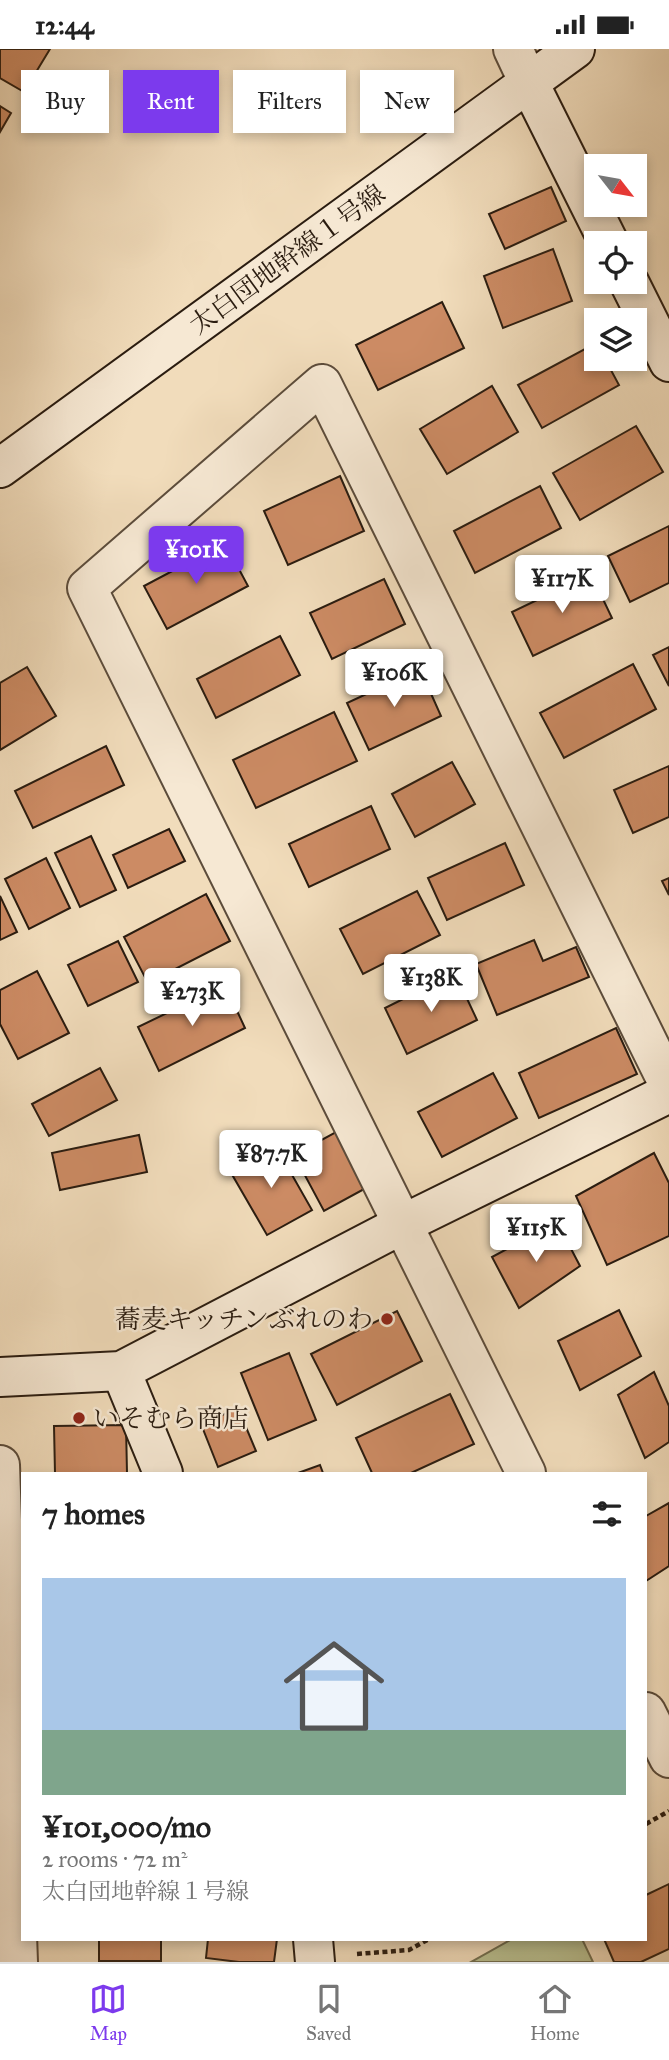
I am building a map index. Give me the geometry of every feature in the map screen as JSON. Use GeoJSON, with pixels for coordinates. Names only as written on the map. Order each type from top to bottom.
{"type":"FeatureCollection","features":[{"type":"Feature","properties":{"kind":"street"},"geometry":{"type":"LineString","coordinates":[[513,49],[603,231]]}},
{"type":"Feature","properties":{"kind":"street","name":"太白団地幹線１号線"},"geometry":{"type":"LineString","coordinates":[[0,468],[575,49]]}},
{"type":"Feature","properties":{"kind":"street"},"geometry":{"type":"LineString","coordinates":[[635,294],[669,362]]}},
{"type":"Feature","properties":{"kind":"street"},"geometry":{"type":"LineString","coordinates":[[525,1472],[87,588],[322,384],[669,1085]]}},
{"type":"Feature","properties":{"kind":"street"},"geometry":{"type":"LineString","coordinates":[[0,1377],[121,1371],[401,1225],[669,1093]]}},
{"type":"Feature","properties":{"kind":"street"},"geometry":{"type":"LineString","coordinates":[[121,1371],[163,1472]]}},
{"type":"Feature","properties":{"kind":"street"},"geometry":{"type":"LineString","coordinates":[[0,1465],[18,1962]]}},
{"type":"Feature","properties":{"kind":"street"},"geometry":{"type":"LineString","coordinates":[[647,1714],[669,1759]]}},
{"type":"Feature","properties":{"kind":"path"},"geometry":{"type":"LineString","coordinates":[[647,1823],[669,1811]]}},
{"type":"Feature","properties":{"kind":"path"},"geometry":{"type":"LineString","coordinates":[[314,1953],[409,1950],[425,1941]]}},
{"type":"Feature","properties":{"kind":"green space"},"geometry":{"type":"Polygon","coordinates":[[[508,1941],[583,1941],[593,1962],[471,1962],[508,1941]]]}},
{"type":"Feature","properties":{"kind":"building"},"geometry":{"type":"Polygon","coordinates":[[[0,49],[50,49],[37,70],[21,70],[21,90],[0,78],[0,49]]]}},
{"type":"Feature","properties":{"kind":"building"},"geometry":{"type":"Polygon","coordinates":[[[0,106],[11,113],[0,132],[0,106]]]}},
{"type":"Feature","properties":{"kind":"building"},"geometry":{"type":"Polygon","coordinates":[[[551,187],[566,221],[505,249],[489,214],[551,187]]]}},
{"type":"Feature","properties":{"kind":"building"},"geometry":{"type":"Polygon","coordinates":[[[553,249],[572,301],[503,328],[484,276],[553,249]]]}},
{"type":"Feature","properties":{"kind":"building"},"geometry":{"type":"Polygon","coordinates":[[[442,302],[464,348],[378,390],[356,345],[442,302]]]}},
{"type":"Feature","properties":{"kind":"building"},"geometry":{"type":"Polygon","coordinates":[[[584,349],[584,371],[611,371],[619,385],[542,428],[518,385],[584,349]]]}},
{"type":"Feature","properties":{"kind":"building"},"geometry":{"type":"Polygon","coordinates":[[[492,386],[518,432],[447,474],[420,429],[492,386]]]}},
{"type":"Feature","properties":{"kind":"building"},"geometry":{"type":"Polygon","coordinates":[[[636,426],[663,472],[580,520],[553,473],[636,426]]]}},
{"type":"Feature","properties":{"kind":"building"},"geometry":{"type":"Polygon","coordinates":[[[340,476],[364,531],[288,565],[264,511],[340,476]]]}},
{"type":"Feature","properties":{"kind":"building"},"geometry":{"type":"Polygon","coordinates":[[[540,486],[561,528],[475,573],[454,531],[540,486]]]}},
{"type":"Feature","properties":{"kind":"building"},"geometry":{"type":"Polygon","coordinates":[[[669,526],[669,583],[630,602],[608,556],[669,526]]]}},
{"type":"Feature","properties":{"kind":"building"},"geometry":{"type":"Polygon","coordinates":[[[225,543],[248,586],[167,629],[144,586],[225,543]]]}},
{"type":"Feature","properties":{"kind":"building"},"geometry":{"type":"Polygon","coordinates":[[[591,574],[612,618],[533,656],[512,612],[591,574]]]}},
{"type":"Feature","properties":{"kind":"building"},"geometry":{"type":"Polygon","coordinates":[[[384,579],[405,624],[332,659],[310,613],[384,579]]]}},
{"type":"Feature","properties":{"kind":"building"},"geometry":{"type":"Polygon","coordinates":[[[280,636],[300,675],[216,718],[197,679],[280,636]]]}},
{"type":"Feature","properties":{"kind":"building"},"geometry":{"type":"Polygon","coordinates":[[[669,647],[669,686],[653,655],[669,647]]]}},
{"type":"Feature","properties":{"kind":"building"},"geometry":{"type":"Polygon","coordinates":[[[633,664],[656,709],[564,758],[540,713],[633,664]]]}},
{"type":"Feature","properties":{"kind":"building"},"geometry":{"type":"Polygon","coordinates":[[[27,667],[56,716],[0,750],[0,683],[27,667]]]}},
{"type":"Feature","properties":{"kind":"building"},"geometry":{"type":"Polygon","coordinates":[[[420,669],[441,716],[369,750],[347,703],[420,669]]]}},
{"type":"Feature","properties":{"kind":"building"},"geometry":{"type":"Polygon","coordinates":[[[334,712],[357,761],[256,808],[233,760],[334,712]]]}},
{"type":"Feature","properties":{"kind":"building"},"geometry":{"type":"Polygon","coordinates":[[[106,746],[124,785],[33,828],[15,791],[106,746]]]}},
{"type":"Feature","properties":{"kind":"building"},"geometry":{"type":"Polygon","coordinates":[[[452,762],[475,804],[415,837],[392,794],[452,762]]]}},
{"type":"Feature","properties":{"kind":"building"},"geometry":{"type":"Polygon","coordinates":[[[669,766],[669,817],[633,833],[614,790],[669,766]]]}},
{"type":"Feature","properties":{"kind":"building"},"geometry":{"type":"Polygon","coordinates":[[[371,806],[390,849],[309,887],[289,844],[371,806]]]}},
{"type":"Feature","properties":{"kind":"building"},"geometry":{"type":"Polygon","coordinates":[[[169,829],[185,861],[128,888],[113,855],[169,829]]]}},
{"type":"Feature","properties":{"kind":"building"},"geometry":{"type":"Polygon","coordinates":[[[91,836],[116,890],[80,907],[55,853],[91,836]]]}},
{"type":"Feature","properties":{"kind":"building"},"geometry":{"type":"Polygon","coordinates":[[[505,843],[524,885],[447,920],[428,878],[505,843]]]}},
{"type":"Feature","properties":{"kind":"building"},"geometry":{"type":"Polygon","coordinates":[[[46,858],[70,908],[29,929],[5,879],[46,858]]]}},
{"type":"Feature","properties":{"kind":"building"},"geometry":{"type":"Polygon","coordinates":[[[669,878],[669,895],[662,881],[669,878]]]}},
{"type":"Feature","properties":{"kind":"building"},"geometry":{"type":"Polygon","coordinates":[[[417,891],[440,935],[363,974],[340,929],[417,891]]]}},
{"type":"Feature","properties":{"kind":"building"},"geometry":{"type":"Polygon","coordinates":[[[206,894],[230,941],[148,983],[124,937],[206,894]]]}},
{"type":"Feature","properties":{"kind":"building"},"geometry":{"type":"Polygon","coordinates":[[[0,896],[17,932],[0,940],[0,896]]]}},
{"type":"Feature","properties":{"kind":"building"},"geometry":{"type":"Polygon","coordinates":[[[534,940],[543,961],[576,947],[589,977],[497,1015],[476,964],[534,940]]]}},
{"type":"Feature","properties":{"kind":"building"},"geometry":{"type":"Polygon","coordinates":[[[118,941],[138,982],[88,1006],[68,965],[118,941]]]}},
{"type":"Feature","properties":{"kind":"building"},"geometry":{"type":"Polygon","coordinates":[[[37,971],[69,1033],[18,1059],[0,1024],[0,990],[37,971]]]}},
{"type":"Feature","properties":{"kind":"building"},"geometry":{"type":"Polygon","coordinates":[[[455,973],[477,1020],[407,1054],[385,1008],[455,973]]]}},
{"type":"Feature","properties":{"kind":"building"},"geometry":{"type":"Polygon","coordinates":[[[225,985],[245,1028],[159,1071],[138,1027],[225,985]]]}},
{"type":"Feature","properties":{"kind":"building"},"geometry":{"type":"Polygon","coordinates":[[[616,1028],[637,1074],[539,1118],[519,1073],[616,1028]]]}},
{"type":"Feature","properties":{"kind":"building"},"geometry":{"type":"Polygon","coordinates":[[[100,1068],[117,1100],[49,1136],[32,1104],[100,1068]]]}},
{"type":"Feature","properties":{"kind":"building"},"geometry":{"type":"Polygon","coordinates":[[[493,1073],[517,1118],[442,1157],[418,1112],[493,1073]]]}},
{"type":"Feature","properties":{"kind":"building"},"geometry":{"type":"Polygon","coordinates":[[[336,1132],[366,1188],[324,1211],[294,1155],[336,1132]]]}},
{"type":"Feature","properties":{"kind":"building"},"geometry":{"type":"Polygon","coordinates":[[[139,1135],[147,1172],[60,1190],[52,1153],[139,1135]]]}},
{"type":"Feature","properties":{"kind":"building"},"geometry":{"type":"Polygon","coordinates":[[[275,1145],[312,1210],[267,1235],[230,1171],[275,1145]]]}},
{"type":"Feature","properties":{"kind":"building"},"geometry":{"type":"Polygon","coordinates":[[[654,1153],[669,1183],[669,1236],[607,1265],[576,1196],[654,1153]]]}},
{"type":"Feature","properties":{"kind":"building"},"geometry":{"type":"Polygon","coordinates":[[[557,1222],[580,1266],[519,1308],[492,1257],[557,1222]]]}},
{"type":"Feature","properties":{"kind":"building"},"geometry":{"type":"Polygon","coordinates":[[[619,1310],[641,1356],[580,1390],[558,1341],[619,1310]]]}},
{"type":"Feature","properties":{"kind":"building"},"geometry":{"type":"Polygon","coordinates":[[[397,1311],[422,1361],[337,1405],[311,1354],[397,1311]]]}},
{"type":"Feature","properties":{"kind":"building"},"geometry":{"type":"Polygon","coordinates":[[[289,1353],[316,1420],[268,1440],[241,1373],[289,1353]]]}},
{"type":"Feature","properties":{"kind":"building"},"geometry":{"type":"Polygon","coordinates":[[[654,1372],[669,1406],[669,1442],[645,1458],[618,1395],[654,1372]]]}},
{"type":"Feature","properties":{"kind":"building"},"geometry":{"type":"Polygon","coordinates":[[[450,1394],[474,1444],[413,1472],[372,1472],[356,1438],[450,1394]]]}},
{"type":"Feature","properties":{"kind":"building"},"geometry":{"type":"Polygon","coordinates":[[[238,1408],[256,1451],[218,1467],[201,1424],[238,1408]]]}},
{"type":"Feature","properties":{"kind":"building"},"geometry":{"type":"Polygon","coordinates":[[[126,1425],[127,1472],[55,1472],[54,1426],[126,1425]]]}},
{"type":"Feature","properties":{"kind":"building"},"geometry":{"type":"Polygon","coordinates":[[[320,1465],[323,1472],[301,1472],[320,1465]]]}},
{"type":"Feature","properties":{"kind":"building"},"geometry":{"type":"Polygon","coordinates":[[[669,1503],[669,1566],[647,1580],[647,1515],[669,1503]]]}},
{"type":"Feature","properties":{"kind":"building"},"geometry":{"type":"Polygon","coordinates":[[[669,1884],[669,1949],[641,1962],[614,1962],[605,1941],[647,1941],[647,1895],[669,1884]]]}},
{"type":"Feature","properties":{"kind":"building"},"geometry":{"type":"Polygon","coordinates":[[[99,1941],[161,1941],[161,1961],[99,1961],[99,1941]]]}},
{"type":"Feature","properties":{"kind":"building"},"geometry":{"type":"Polygon","coordinates":[[[208,1941],[277,1941],[274,1962],[206,1958],[208,1941]]]}},
{"type":"Feature","properties":{"kind":"place","name":"蕎麦キッチンぶれのわ"},"geometry":{"type":"Point","coordinates":[387,1319]}},
{"type":"Feature","properties":{"kind":"place","name":"いそむら商店"},"geometry":{"type":"Point","coordinates":[79,1418]}}]}
